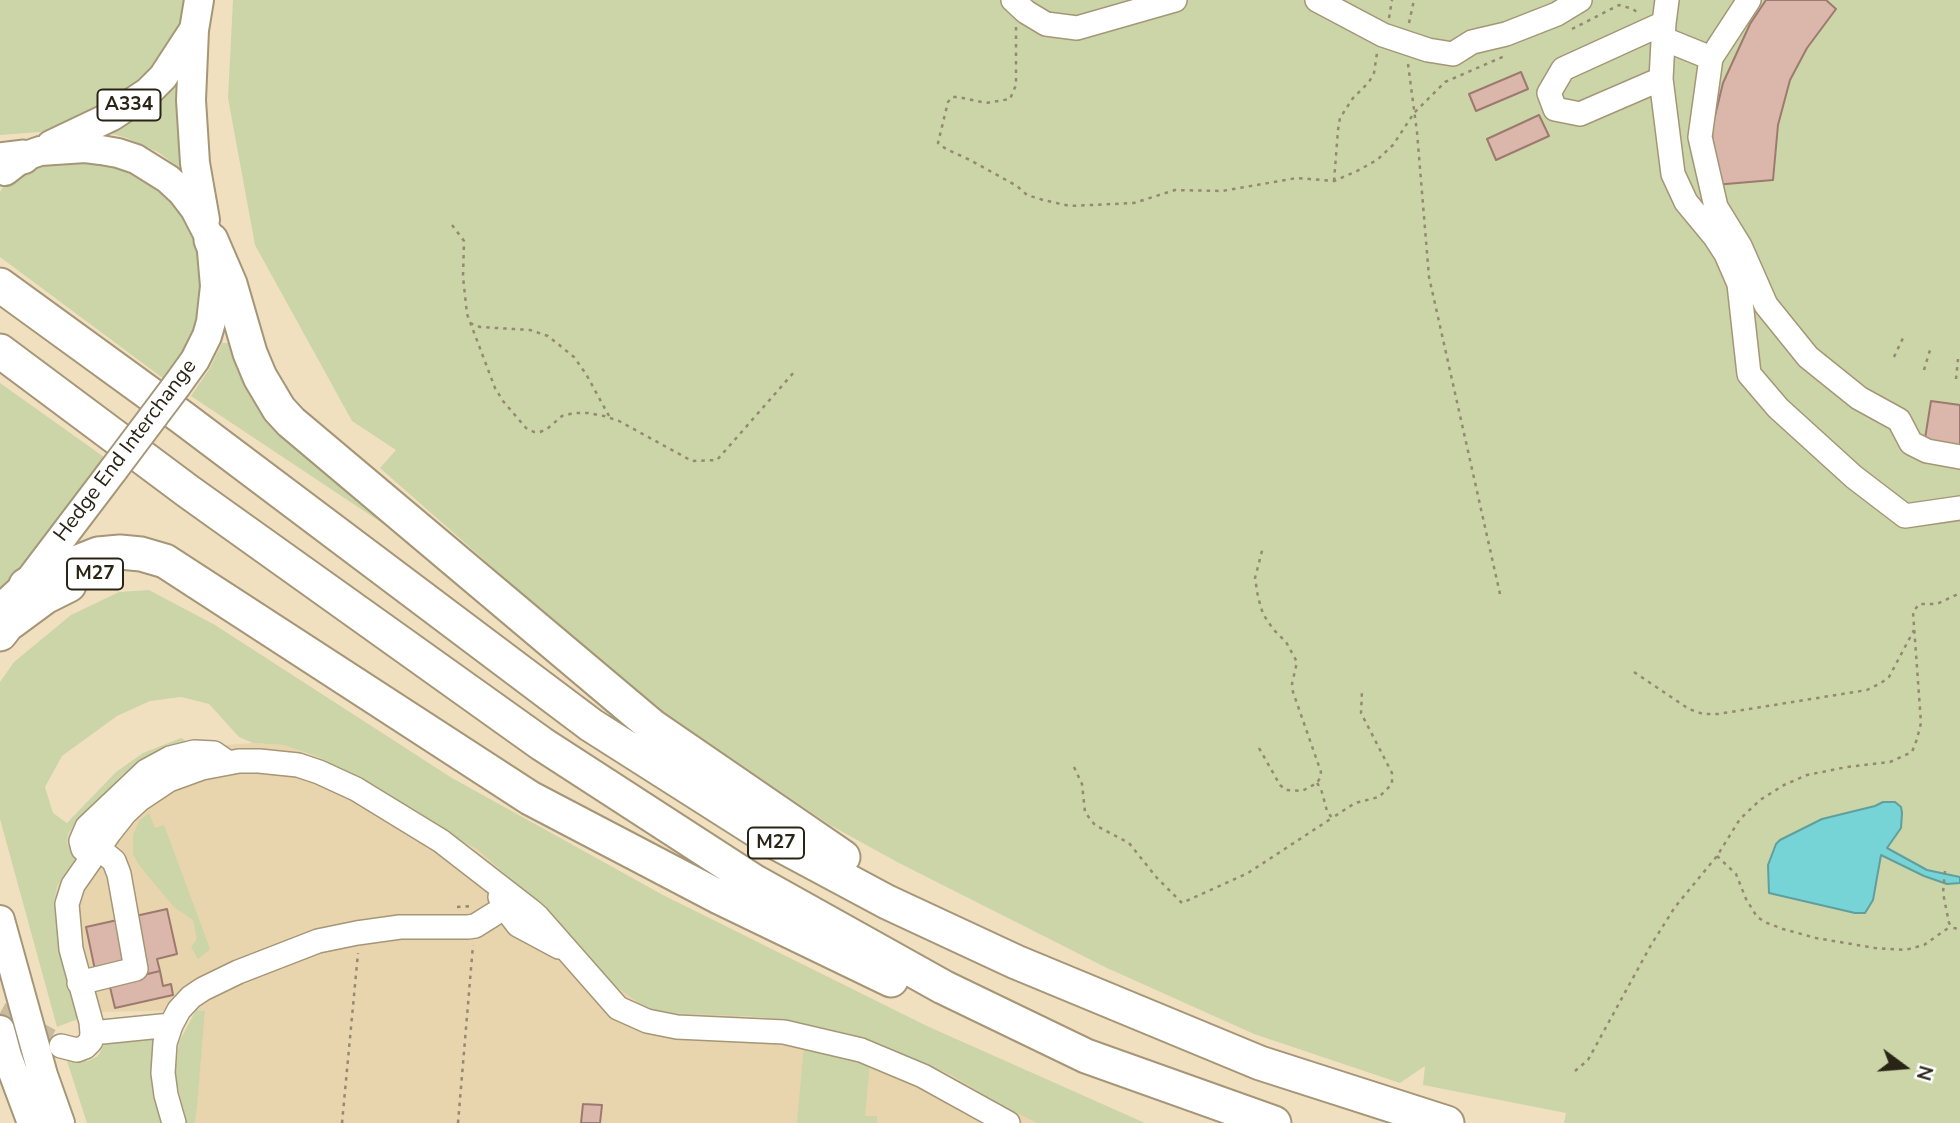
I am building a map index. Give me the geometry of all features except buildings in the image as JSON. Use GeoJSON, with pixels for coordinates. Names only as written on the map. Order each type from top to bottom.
{"type":"FeatureCollection","features":[{"type":"Feature","properties":{"kind":"highway","name":"M27"},"geometry":{"type":"LineString","coordinates":[[209,233],[230,284],[250,353],[260,377],[279,409],[307,437],[652,726],[825,846],[1016,962]]}},
{"type":"Feature","properties":{"kind":"highway","name":"M27"},"geometry":{"type":"LineString","coordinates":[[0,285],[183,418],[591,725],[775,842],[887,902],[1016,962],[1260,1063],[1447,1123]]}},
{"type":"Feature","properties":{"kind":"highway","name":"M27"},"geometry":{"type":"LineString","coordinates":[[0,351],[189,492],[542,744],[755,882],[943,987],[1086,1056]]}},
{"type":"Feature","properties":{"kind":"highway","name":"M27"},"geometry":{"type":"LineString","coordinates":[[26,585],[55,570],[97,554],[141,554],[165,561],[530,797],[719,897],[878,975],[1086,1056],[1274,1123]]}},
{"type":"Feature","properties":{"kind":"highway","name":"M27"},"geometry":{"type":"LineString","coordinates":[[0,634],[7,625],[45,597],[86,576],[113,568],[159,573],[205,587]]}},
{"type":"Feature","properties":{"kind":"main road","name":"A334"},"geometry":{"type":"LineString","coordinates":[[199,0],[194,30],[192,130],[209,233]]}},
{"type":"Feature","properties":{"kind":"main road","name":"A334"},"geometry":{"type":"LineString","coordinates":[[16,161],[111,116],[149,92],[163,77],[194,30]]}},
{"type":"Feature","properties":{"kind":"main road","name":"Hedge End Interchange"},"geometry":{"type":"LineString","coordinates":[[0,609],[26,585],[195,360],[207,337],[215,286],[209,233],[188,200],[168,179],[136,159],[93,149],[16,161]]}},
{"type":"Feature","properties":{"kind":"main road"},"geometry":{"type":"LineString","coordinates":[[0,920],[43,1074],[60,1123]]}},
{"type":"Feature","properties":{"kind":"main road"},"geometry":{"type":"LineString","coordinates":[[0,1030],[30,1120]]}},
{"type":"Feature","properties":{"kind":"lane"},"geometry":{"type":"LineString","coordinates":[[1014,1],[1046,24],[1077,28],[1175,0]]}},
{"type":"Feature","properties":{"kind":"lane"},"geometry":{"type":"LineString","coordinates":[[1317,0],[1381,33],[1428,50],[1453,54],[1472,42],[1506,34],[1558,14],[1580,0]]}},
{"type":"Feature","properties":{"kind":"lane"},"geometry":{"type":"LineString","coordinates":[[1749,0],[1711,58],[1700,137],[1716,207],[1741,246],[1766,305],[1808,357],[1859,398],[1899,420],[1911,443],[1927,451],[1960,457]]}},
{"type":"Feature","properties":{"kind":"lane"},"geometry":{"type":"LineString","coordinates":[[1662,22],[1711,58]]}},
{"type":"Feature","properties":{"kind":"lane"},"geometry":{"type":"LineString","coordinates":[[1661,79],[1580,114],[1555,109],[1549,93],[1563,69],[1662,22]]}},
{"type":"Feature","properties":{"kind":"lane"},"geometry":{"type":"LineString","coordinates":[[1662,22],[1661,79],[1673,174],[1686,202],[1726,254],[1739,284],[1749,374],[1777,408],[1854,477],[1905,516],[1960,508]]}},
{"type":"Feature","properties":{"kind":"lane"},"geometry":{"type":"LineString","coordinates":[[79,983],[136,969],[119,874],[114,861],[83,849],[81,841],[87,827],[146,771],[170,758],[194,752],[214,753],[228,762],[259,761],[298,765],[356,789],[471,863],[550,929],[618,1008],[647,1021],[677,1027],[784,1032],[861,1050],[923,1076],[1008,1123]]}},
{"type":"Feature","properties":{"kind":"lane"},"geometry":{"type":"LineString","coordinates":[[61,1046],[77,1050],[85,1047],[92,1033],[71,949],[67,904],[73,885],[95,852]]}},
{"type":"Feature","properties":{"kind":"lane"},"geometry":{"type":"LineString","coordinates":[[471,863],[492,885],[518,925],[573,957]]}},
{"type":"Feature","properties":{"kind":"lane"},"geometry":{"type":"LineString","coordinates":[[174,1123],[163,1073],[165,1043],[179,1010],[191,997],[225,978],[303,946],[357,933],[400,927],[475,926],[505,908],[523,907],[530,910]]}},
{"type":"Feature","properties":{"kind":"lane"},"geometry":{"type":"LineString","coordinates":[[92,1033],[171,1025]]}},
{"type":"Feature","properties":{"kind":"path"},"geometry":{"type":"LineString","coordinates":[[1415,0],[1405,42],[1429,277],[1500,594]]}},
{"type":"Feature","properties":{"kind":"path"},"geometry":{"type":"LineString","coordinates":[[1014,1],[1014,93],[1010,99],[986,103],[953,97],[948,102],[938,143],[1017,186],[1027,195],[1070,206],[1134,203],[1175,190],[1222,191],[1297,178],[1334,181],[1377,160],[1393,145],[1414,113],[1445,82],[1511,53]]}},
{"type":"Feature","properties":{"kind":"path"},"geometry":{"type":"LineString","coordinates":[[1567,31],[1619,5],[1662,22]]}},
{"type":"Feature","properties":{"kind":"path"},"geometry":{"type":"LineString","coordinates":[[1334,181],[1340,118],[1374,73],[1381,33]]}},
{"type":"Feature","properties":{"kind":"path"},"geometry":{"type":"LineString","coordinates":[[452,225],[464,242],[464,295],[470,323],[495,388],[526,428],[534,432],[540,432],[562,416],[587,413],[619,421],[692,461],[717,460],[795,371]]}},
{"type":"Feature","properties":{"kind":"path"},"geometry":{"type":"LineString","coordinates":[[470,323],[481,327],[530,330],[548,336],[574,357],[610,418]]}},
{"type":"Feature","properties":{"kind":"path"},"geometry":{"type":"LineString","coordinates":[[1894,357],[1903,338]]}},
{"type":"Feature","properties":{"kind":"path"},"geometry":{"type":"LineString","coordinates":[[1924,370],[1930,351]]}},
{"type":"Feature","properties":{"kind":"path"},"geometry":{"type":"LineString","coordinates":[[1956,379],[1958,359]]}},
{"type":"Feature","properties":{"kind":"path"},"geometry":{"type":"LineString","coordinates":[[1259,748],[1280,785],[1286,790],[1301,791],[1317,783],[1320,778],[1321,772],[1293,692],[1297,662],[1286,642],[1263,614],[1258,597],[1255,578],[1263,547]]}},
{"type":"Feature","properties":{"kind":"path"},"geometry":{"type":"LineString","coordinates":[[1575,1071],[1588,1060],[1675,907],[1717,856],[1740,819],[1760,800],[1807,775],[1890,762],[1912,752],[1921,723],[1913,612],[1919,604],[1937,604],[1960,593]]}},
{"type":"Feature","properties":{"kind":"path"},"geometry":{"type":"LineString","coordinates":[[1634,672],[1689,709],[1703,714],[1718,714],[1867,690],[1889,677],[1915,630]]}},
{"type":"Feature","properties":{"kind":"path"},"geometry":{"type":"LineString","coordinates":[[1074,767],[1082,784],[1085,811],[1090,819],[1095,825],[1129,843],[1157,878],[1182,903],[1248,873],[1355,803],[1379,797],[1392,784],[1392,773],[1361,713],[1362,691]]}},
{"type":"Feature","properties":{"kind":"path"},"geometry":{"type":"LineString","coordinates":[[1317,783],[1332,818]]}},
{"type":"Feature","properties":{"kind":"path"},"geometry":{"type":"LineString","coordinates":[[1717,856],[1736,874],[1751,909],[1767,923],[1783,929],[1816,938],[1905,950],[1924,945],[1951,926]]}},
{"type":"Feature","properties":{"kind":"path"},"geometry":{"type":"LineString","coordinates":[[1945,870],[1943,893],[1949,923],[1953,928],[1960,929]]}},
{"type":"Feature","properties":{"kind":"path"},"geometry":{"type":"LineString","coordinates":[[450,908],[471,906],[477,910],[458,1123]]}},
{"type":"Feature","properties":{"kind":"path"},"geometry":{"type":"LineString","coordinates":[[342,1123],[359,945],[357,933]]}},
{"type":"Feature","properties":{"kind":"shaded area"},"geometry":{"type":"Polygon","coordinates":[[[253,743],[283,745],[319,757],[478,850],[534,900],[745,1016],[789,1020],[849,1034],[893,1050],[951,1075],[1037,1123],[195,1123],[205,1011],[99,1012],[78,1019],[60,953],[54,902],[57,886],[76,856],[67,844],[68,833],[123,774],[197,747],[253,743]]]}},
{"type":"Feature","properties":{"kind":"green space"},"geometry":{"type":"Polygon","coordinates":[[[0,0],[199,0],[163,77],[53,131],[0,135],[0,0]]]}},
{"type":"Feature","properties":{"kind":"green space"},"geometry":{"type":"Polygon","coordinates":[[[233,0],[1960,0],[1960,1123],[1564,1123],[1566,1113],[1423,1085],[1425,1066],[1400,1083],[1254,1034],[1107,968],[899,863],[830,825],[634,692],[380,468],[396,450],[352,421],[255,245],[228,98],[233,0]]]}},
{"type":"Feature","properties":{"kind":"green space"},"geometry":{"type":"Polygon","coordinates":[[[185,58],[186,173],[158,152],[106,132],[185,58]]]}},
{"type":"Feature","properties":{"kind":"green space"},"geometry":{"type":"Polygon","coordinates":[[[104,162],[149,182],[172,200],[189,221],[201,245],[206,295],[190,345],[164,379],[0,257],[0,192],[3,187],[30,171],[51,163],[104,162]]]}},
{"type":"Feature","properties":{"kind":"green space"},"geometry":{"type":"Polygon","coordinates":[[[222,343],[237,343],[264,409],[397,533],[191,396],[210,368],[222,343]]]}},
{"type":"Feature","properties":{"kind":"green space"},"geometry":{"type":"Polygon","coordinates":[[[0,383],[104,457],[36,557],[0,591],[0,383]]]}},
{"type":"Feature","properties":{"kind":"green space"},"geometry":{"type":"Polygon","coordinates":[[[149,590],[215,625],[452,778],[663,895],[927,1026],[1145,1123],[1037,1123],[951,1075],[849,1034],[789,1020],[662,1013],[640,1004],[612,983],[534,900],[478,850],[319,757],[283,745],[253,743],[239,737],[209,704],[181,697],[150,701],[117,716],[62,756],[45,787],[53,813],[67,823],[116,772],[143,753],[181,738],[197,747],[123,774],[68,833],[67,844],[77,855],[57,886],[54,902],[60,953],[78,1019],[57,1027],[0,819],[0,682],[14,662],[71,615],[119,592],[149,590]]]}},
{"type":"Feature","properties":{"kind":"green space"},"geometry":{"type":"Polygon","coordinates":[[[149,813],[155,828],[164,825],[210,949],[198,959],[191,947],[197,939],[193,920],[174,907],[133,854],[133,835],[139,821],[149,813]]]}},
{"type":"Feature","properties":{"kind":"green space"},"geometry":{"type":"Polygon","coordinates":[[[196,1010],[205,1011],[197,1107],[195,1123],[186,1123],[175,1074],[179,1042],[196,1010]]]}},
{"type":"Feature","properties":{"kind":"green space"},"geometry":{"type":"Polygon","coordinates":[[[158,1034],[165,1123],[87,1123],[66,1058],[88,1061],[98,1056],[104,1037],[158,1034]]]}},
{"type":"Feature","properties":{"kind":"green space"},"geometry":{"type":"Polygon","coordinates":[[[804,1044],[870,1063],[865,1116],[877,1116],[877,1123],[797,1123],[804,1044]]]}},
{"type":"Feature","properties":{"kind":"water"},"geometry":{"type":"Polygon","coordinates":[[[1883,802],[1895,802],[1901,807],[1902,813],[1901,828],[1887,848],[1927,870],[1960,877],[1960,883],[1947,884],[1924,876],[1881,855],[1873,900],[1865,913],[1769,893],[1768,865],[1780,840],[1822,819],[1883,802]]]}},
{"type":"Feature","properties":{"kind":"tunnel"},"geometry":{"type":"LineString","coordinates":[[0,1013],[61,1046]]}}]}
